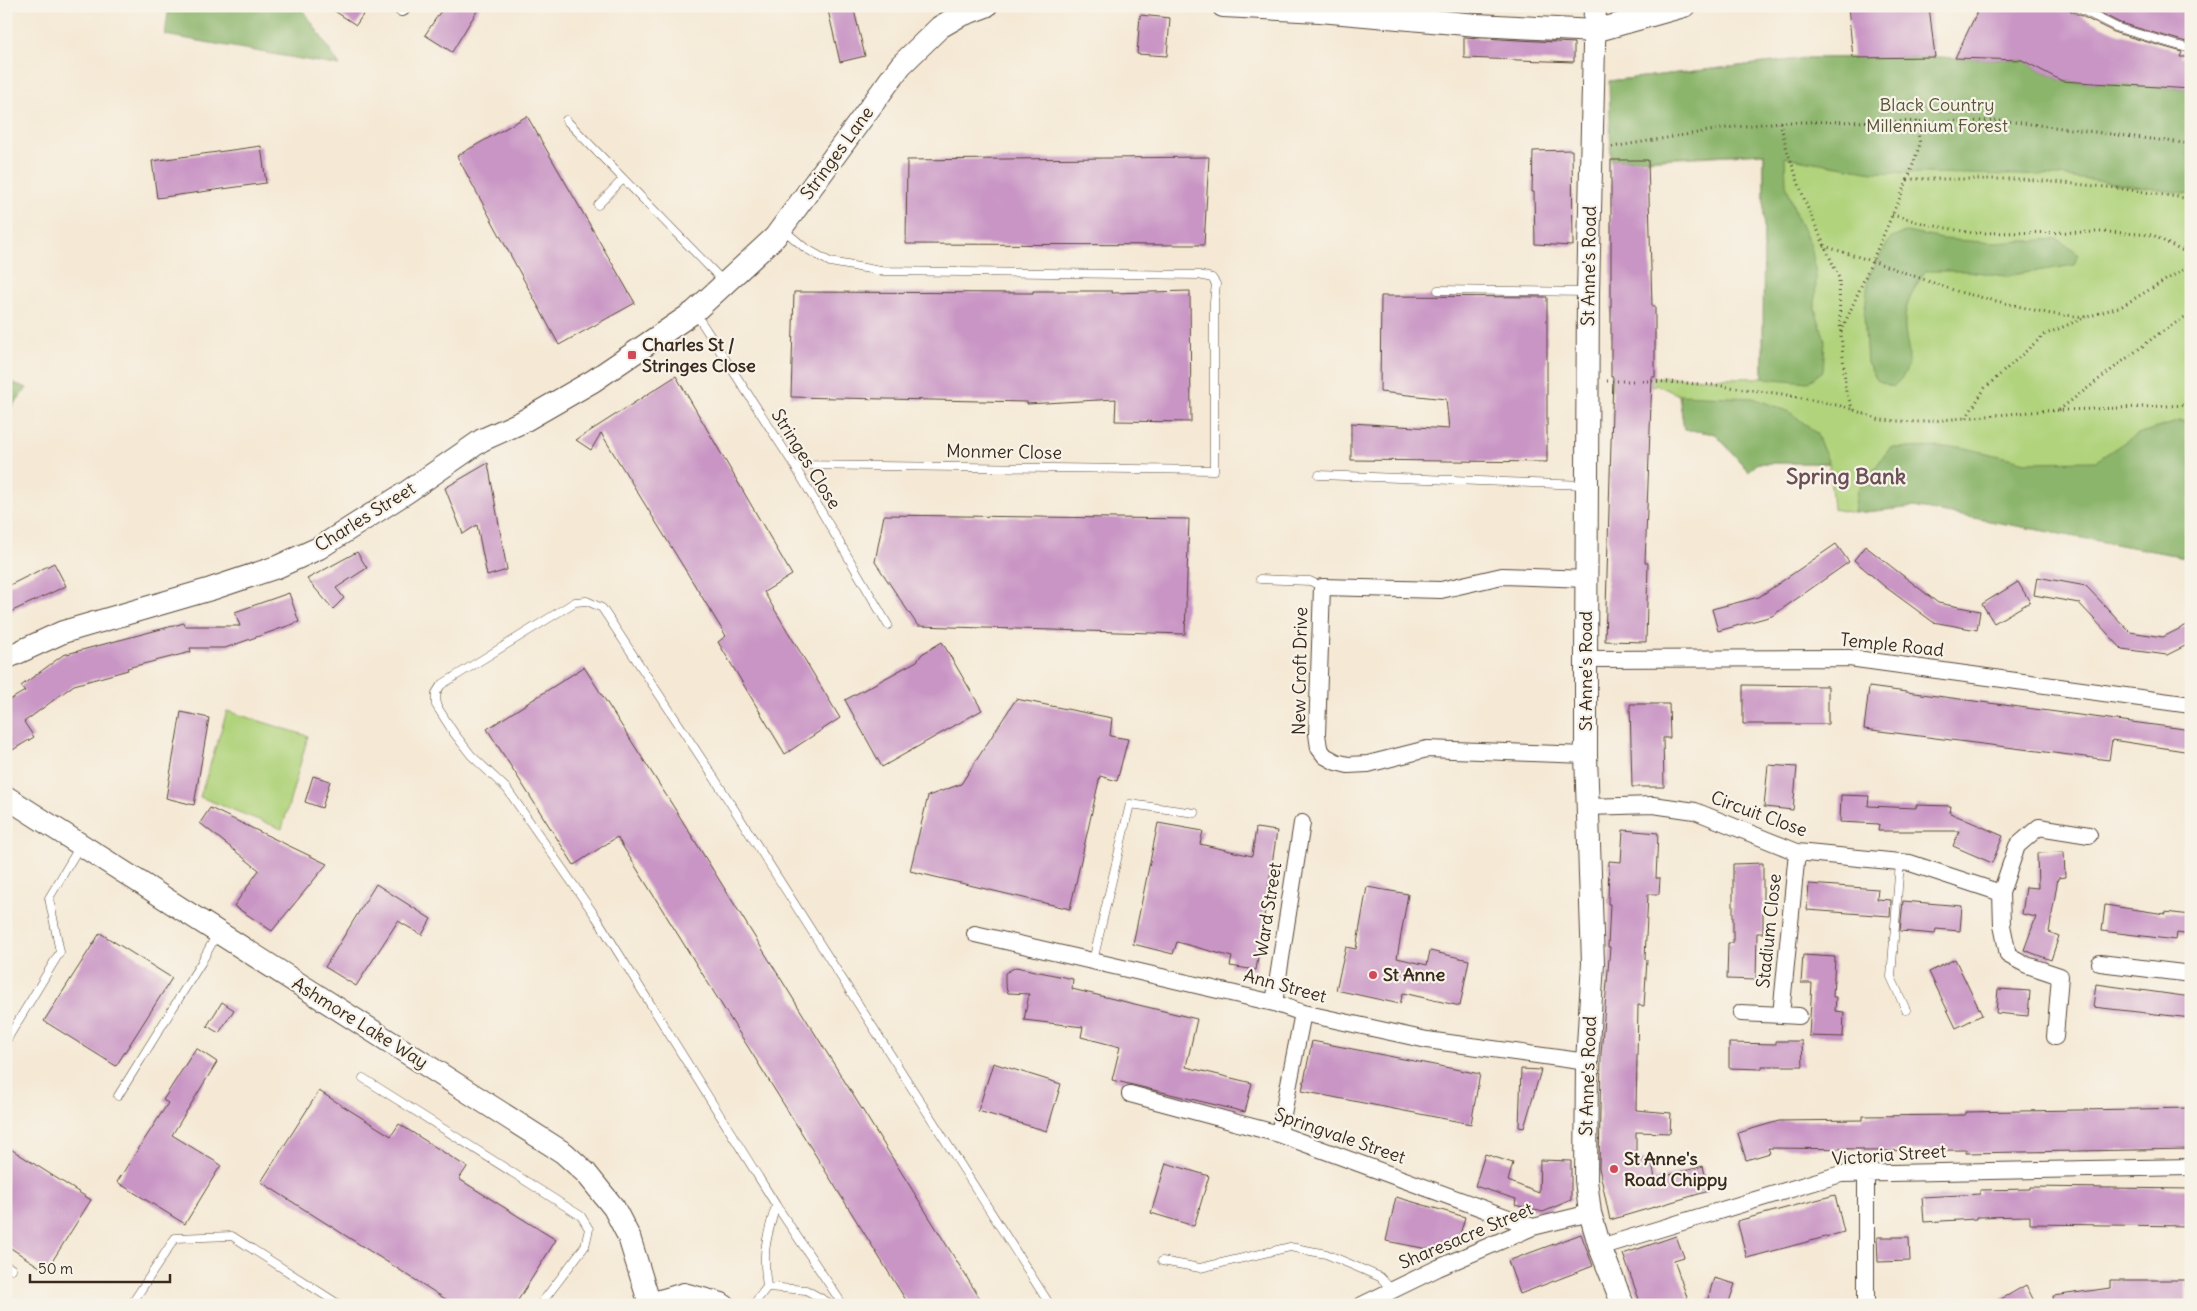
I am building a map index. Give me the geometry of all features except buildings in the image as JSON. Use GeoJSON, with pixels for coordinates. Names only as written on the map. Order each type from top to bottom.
{"type":"FeatureCollection","features":[{"type":"Feature","properties":{"kind":"street","name":"Stringes Lane"},"geometry":{"type":"LineString","coordinates":[[694,312],[775,237],[901,65],[957,11],[986,6]]}},
{"type":"Feature","properties":{"kind":"street"},"geometry":{"type":"LineString","coordinates":[[1223,6],[1320,9],[1477,25],[1595,31],[1684,6]]}},
{"type":"Feature","properties":{"kind":"street","name":"St Anne's Road"},"geometry":{"type":"LineString","coordinates":[[1594,6],[1595,31],[1590,150],[1588,292],[1586,659],[1586,755],[1593,963],[1587,1062],[1586,1180],[1590,1214],[1600,1247],[1623,1305]]}},
{"type":"Feature","properties":{"kind":"street","name":"Charles Street"},"geometry":{"type":"LineString","coordinates":[[6,658],[63,632],[211,589],[277,567],[319,548],[399,497],[482,440],[522,422],[593,381],[694,312]]}},
{"type":"Feature","properties":{"kind":"street","name":"New Croft Drive"},"geometry":{"type":"LineString","coordinates":[[1586,755],[1427,749],[1368,764],[1348,764],[1336,762],[1325,756],[1319,748],[1317,734],[1322,587],[1441,590],[1502,576],[1587,578]]}},
{"type":"Feature","properties":{"kind":"street","name":"Temple Road"},"geometry":{"type":"LineString","coordinates":[[1586,659],[1849,658],[2191,705]]}},
{"type":"Feature","properties":{"kind":"street","name":"Ashmore Lake Way"},"geometry":{"type":"LineString","coordinates":[[6,797],[564,1153],[586,1173],[614,1208],[629,1237],[650,1303]]}},
{"type":"Feature","properties":{"kind":"street","name":"Circuit Close"},"geometry":{"type":"LineString","coordinates":[[1588,806],[1653,805],[1695,811],[1797,852],[1910,863],[2001,893]]}},
{"type":"Feature","properties":{"kind":"street","name":"Ward Street"},"geometry":{"type":"LineString","coordinates":[[1274,1003],[1302,823]]}},
{"type":"Feature","properties":{"kind":"street"},"geometry":{"type":"LineString","coordinates":[[2055,1037],[2060,976],[2027,965],[2008,955],[2002,925],[2001,893],[2017,846],[2039,827],[2089,835]]}},
{"type":"Feature","properties":{"kind":"street","name":"Stadium Close"},"geometry":{"type":"LineString","coordinates":[[1780,1015],[1797,852]]}},
{"type":"Feature","properties":{"kind":"street","name":"Ann Street"},"geometry":{"type":"LineString","coordinates":[[975,934],[1274,1003],[1303,1013],[1427,1040],[1587,1062]]}},
{"type":"Feature","properties":{"kind":"street"},"geometry":{"type":"LineString","coordinates":[[2100,963],[2191,974]]}},
{"type":"Feature","properties":{"kind":"street"},"geometry":{"type":"LineString","coordinates":[[1279,1134],[1303,1013]]}},
{"type":"Feature","properties":{"kind":"street","name":"Stadium Close"},"geometry":{"type":"LineString","coordinates":[[1741,1013],[1799,1016]]}},
{"type":"Feature","properties":{"kind":"street","name":"Springvale Street"},"geometry":{"type":"LineString","coordinates":[[1130,1094],[1279,1134],[1533,1227]]}},
{"type":"Feature","properties":{"kind":"street","name":"Victoria Street"},"geometry":{"type":"LineString","coordinates":[[1600,1247],[1841,1174],[2191,1166]]}},
{"type":"Feature","properties":{"kind":"street"},"geometry":{"type":"LineString","coordinates":[[1866,1173],[1866,1305]]}},
{"type":"Feature","properties":{"kind":"street","name":"Sharesacre Street"},"geometry":{"type":"LineString","coordinates":[[1362,1305],[1438,1268],[1533,1227],[1590,1214]]}},
{"type":"Feature","properties":{"kind":"street"},"geometry":{"type":"LineString","coordinates":[[650,1303],[684,1291],[722,1301],[728,1305]]}},
{"type":"Feature","properties":{"kind":"lane"},"geometry":{"type":"LineString","coordinates":[[2074,6],[2118,28],[2187,48],[2191,47]]}},
{"type":"Feature","properties":{"kind":"lane"},"geometry":{"type":"LineString","coordinates":[[566,120],[725,283]]}},
{"type":"Feature","properties":{"kind":"lane"},"geometry":{"type":"LineString","coordinates":[[598,205],[623,179]]}},
{"type":"Feature","properties":{"kind":"lane","name":"Monmer Close"},"geometry":{"type":"LineString","coordinates":[[782,228],[805,248],[830,262],[881,271],[1199,275],[1212,278],[1216,284],[1214,302],[1214,470],[794,464]]}},
{"type":"Feature","properties":{"kind":"lane"},"geometry":{"type":"LineString","coordinates":[[1438,290],[1588,292]]}},
{"type":"Feature","properties":{"kind":"lane","name":"Stringes Close"},"geometry":{"type":"LineString","coordinates":[[694,312],[794,464],[888,625]]}},
{"type":"Feature","properties":{"kind":"lane"},"geometry":{"type":"LineString","coordinates":[[1319,475],[1588,485]]}},
{"type":"Feature","properties":{"kind":"lane"},"geometry":{"type":"LineString","coordinates":[[1260,580],[1310,581],[1322,587]]}},
{"type":"Feature","properties":{"kind":"lane"},"geometry":{"type":"LineString","coordinates":[[843,1305],[776,1205],[596,916],[507,789],[471,755],[436,705],[436,694],[441,685],[575,602],[587,600],[602,608],[713,776],[1050,1305]]}},
{"type":"Feature","properties":{"kind":"lane"},"geometry":{"type":"LineString","coordinates":[[1093,961],[1130,804],[1194,813]]}},
{"type":"Feature","properties":{"kind":"lane"},"geometry":{"type":"LineString","coordinates":[[6,1041],[60,952],[49,898],[81,845]]}},
{"type":"Feature","properties":{"kind":"lane"},"geometry":{"type":"LineString","coordinates":[[1900,862],[1891,977],[1906,1010]]}},
{"type":"Feature","properties":{"kind":"lane"},"geometry":{"type":"LineString","coordinates":[[118,1096],[201,963],[218,932]]}},
{"type":"Feature","properties":{"kind":"lane"},"geometry":{"type":"LineString","coordinates":[[363,1078],[581,1216],[589,1229],[585,1246],[540,1305]]}},
{"type":"Feature","properties":{"kind":"lane"},"geometry":{"type":"LineString","coordinates":[[753,1305],[767,1287],[764,1244],[776,1205]]}},
{"type":"Feature","properties":{"kind":"lane"},"geometry":{"type":"LineString","coordinates":[[132,1305],[175,1238],[232,1236],[340,1305]]}},
{"type":"Feature","properties":{"kind":"lane"},"geometry":{"type":"LineString","coordinates":[[1162,1261],[1200,1268],[1290,1247],[1326,1254],[1380,1277],[1392,1290]]}},
{"type":"Feature","properties":{"kind":"lane"},"geometry":{"type":"LineString","coordinates":[[767,1287],[806,1290],[834,1305]]}},
{"type":"Feature","properties":{"kind":"path"},"geometry":{"type":"LineString","coordinates":[[1590,150],[1727,128],[1780,122],[1916,120],[2006,121],[2191,144]]}},
{"type":"Feature","properties":{"kind":"path"},"geometry":{"type":"LineString","coordinates":[[1840,332],[1908,179],[1920,144],[1916,120]]}},
{"type":"Feature","properties":{"kind":"path"},"geometry":{"type":"LineString","coordinates":[[1780,122],[1787,150],[1823,246],[1839,278],[1840,332],[1846,392],[1854,410]]}},
{"type":"Feature","properties":{"kind":"path"},"geometry":{"type":"LineString","coordinates":[[1908,179],[2022,179],[2117,188],[2191,199]]}},
{"type":"Feature","properties":{"kind":"path"},"geometry":{"type":"LineString","coordinates":[[1892,215],[1930,225],[1973,233],[2108,232],[2153,235],[2178,249],[2191,253]]}},
{"type":"Feature","properties":{"kind":"path"},"geometry":{"type":"LineString","coordinates":[[1823,246],[1959,292],[2051,314],[2087,317]]}},
{"type":"Feature","properties":{"kind":"path"},"geometry":{"type":"LineString","coordinates":[[1966,418],[1985,388],[2044,335],[2087,317],[2122,306],[2191,264]]}},
{"type":"Feature","properties":{"kind":"path"},"geometry":{"type":"LineString","coordinates":[[2058,411],[2157,335],[2191,313]]}},
{"type":"Feature","properties":{"kind":"path"},"geometry":{"type":"LineString","coordinates":[[1588,381],[1651,381],[1714,385],[1782,394],[1854,410],[1880,420],[1920,422],[2058,411],[2191,406]]}},
{"type":"Feature","properties":{"kind":"green space"},"geometry":{"type":"Polygon","coordinates":[[[169,6],[301,6],[340,66],[165,35],[169,6]]]}},
{"type":"Feature","properties":{"kind":"green space"},"geometry":{"type":"Polygon","coordinates":[[[1935,57],[2022,60],[2062,81],[2191,89],[2191,558],[1914,507],[1854,513],[1833,509],[1829,463],[1758,463],[1749,472],[1716,434],[1684,429],[1679,395],[1657,385],[1612,391],[1611,377],[1763,378],[1764,153],[1648,160],[1609,81],[1808,58],[1935,57]]]}},
{"type":"Feature","properties":{"kind":"green space","name":"Black Country Millennium Forest"},"geometry":{"type":"Polygon","coordinates":[[[1935,57],[2022,60],[2062,81],[2191,89],[2191,194],[2060,176],[1873,172],[1785,157],[1786,184],[1796,215],[1811,245],[1816,275],[1815,309],[1825,340],[1823,371],[1808,382],[1763,378],[1764,153],[1611,160],[1609,81],[1808,58],[1935,57]]]}},
{"type":"Feature","properties":{"kind":"green space"},"geometry":{"type":"Polygon","coordinates":[[[1906,232],[1943,239],[1994,243],[2058,239],[2078,254],[2074,265],[2006,276],[1967,271],[1925,271],[1907,305],[1905,328],[1909,362],[1901,378],[1893,387],[1877,380],[1867,363],[1864,316],[1869,275],[1890,239],[1906,232]]]}},
{"type":"Feature","properties":{"kind":"green space"},"geometry":{"type":"Polygon","coordinates":[[[6,380],[27,388],[6,414],[6,380]]]}},
{"type":"Feature","properties":{"kind":"green space"},"geometry":{"type":"Polygon","coordinates":[[[1679,395],[1753,398],[1790,412],[1816,433],[1829,463],[1758,463],[1749,472],[1716,434],[1684,429],[1679,395]]]}},
{"type":"Feature","properties":{"kind":"green space"},"geometry":{"type":"Polygon","coordinates":[[[2180,421],[2191,422],[2191,558],[1914,507],[1854,513],[1857,491],[1890,448],[1961,447],[2026,462],[2096,461],[2137,434],[2180,421]]]}},
{"type":"Feature","properties":{"kind":"green space"},"geometry":{"type":"Polygon","coordinates":[[[227,711],[308,736],[282,829],[200,797],[227,711]]]}},
{"type":"Feature","properties":{"kind":"place","name":"Charles St / Stringes Close"},"geometry":{"type":"Point","coordinates":[632,355]}},
{"type":"Feature","properties":{"kind":"place","name":"St Anne"},"geometry":{"type":"Point","coordinates":[1373,975]}},
{"type":"Feature","properties":{"kind":"place","name":"St Anne's Road Chippy"},"geometry":{"type":"Point","coordinates":[1614,1169]}},
{"type":"Feature","properties":{"kind":"district","name":"Spring Bank"},"geometry":{"type":"Point","coordinates":[1846,476]}}]}
